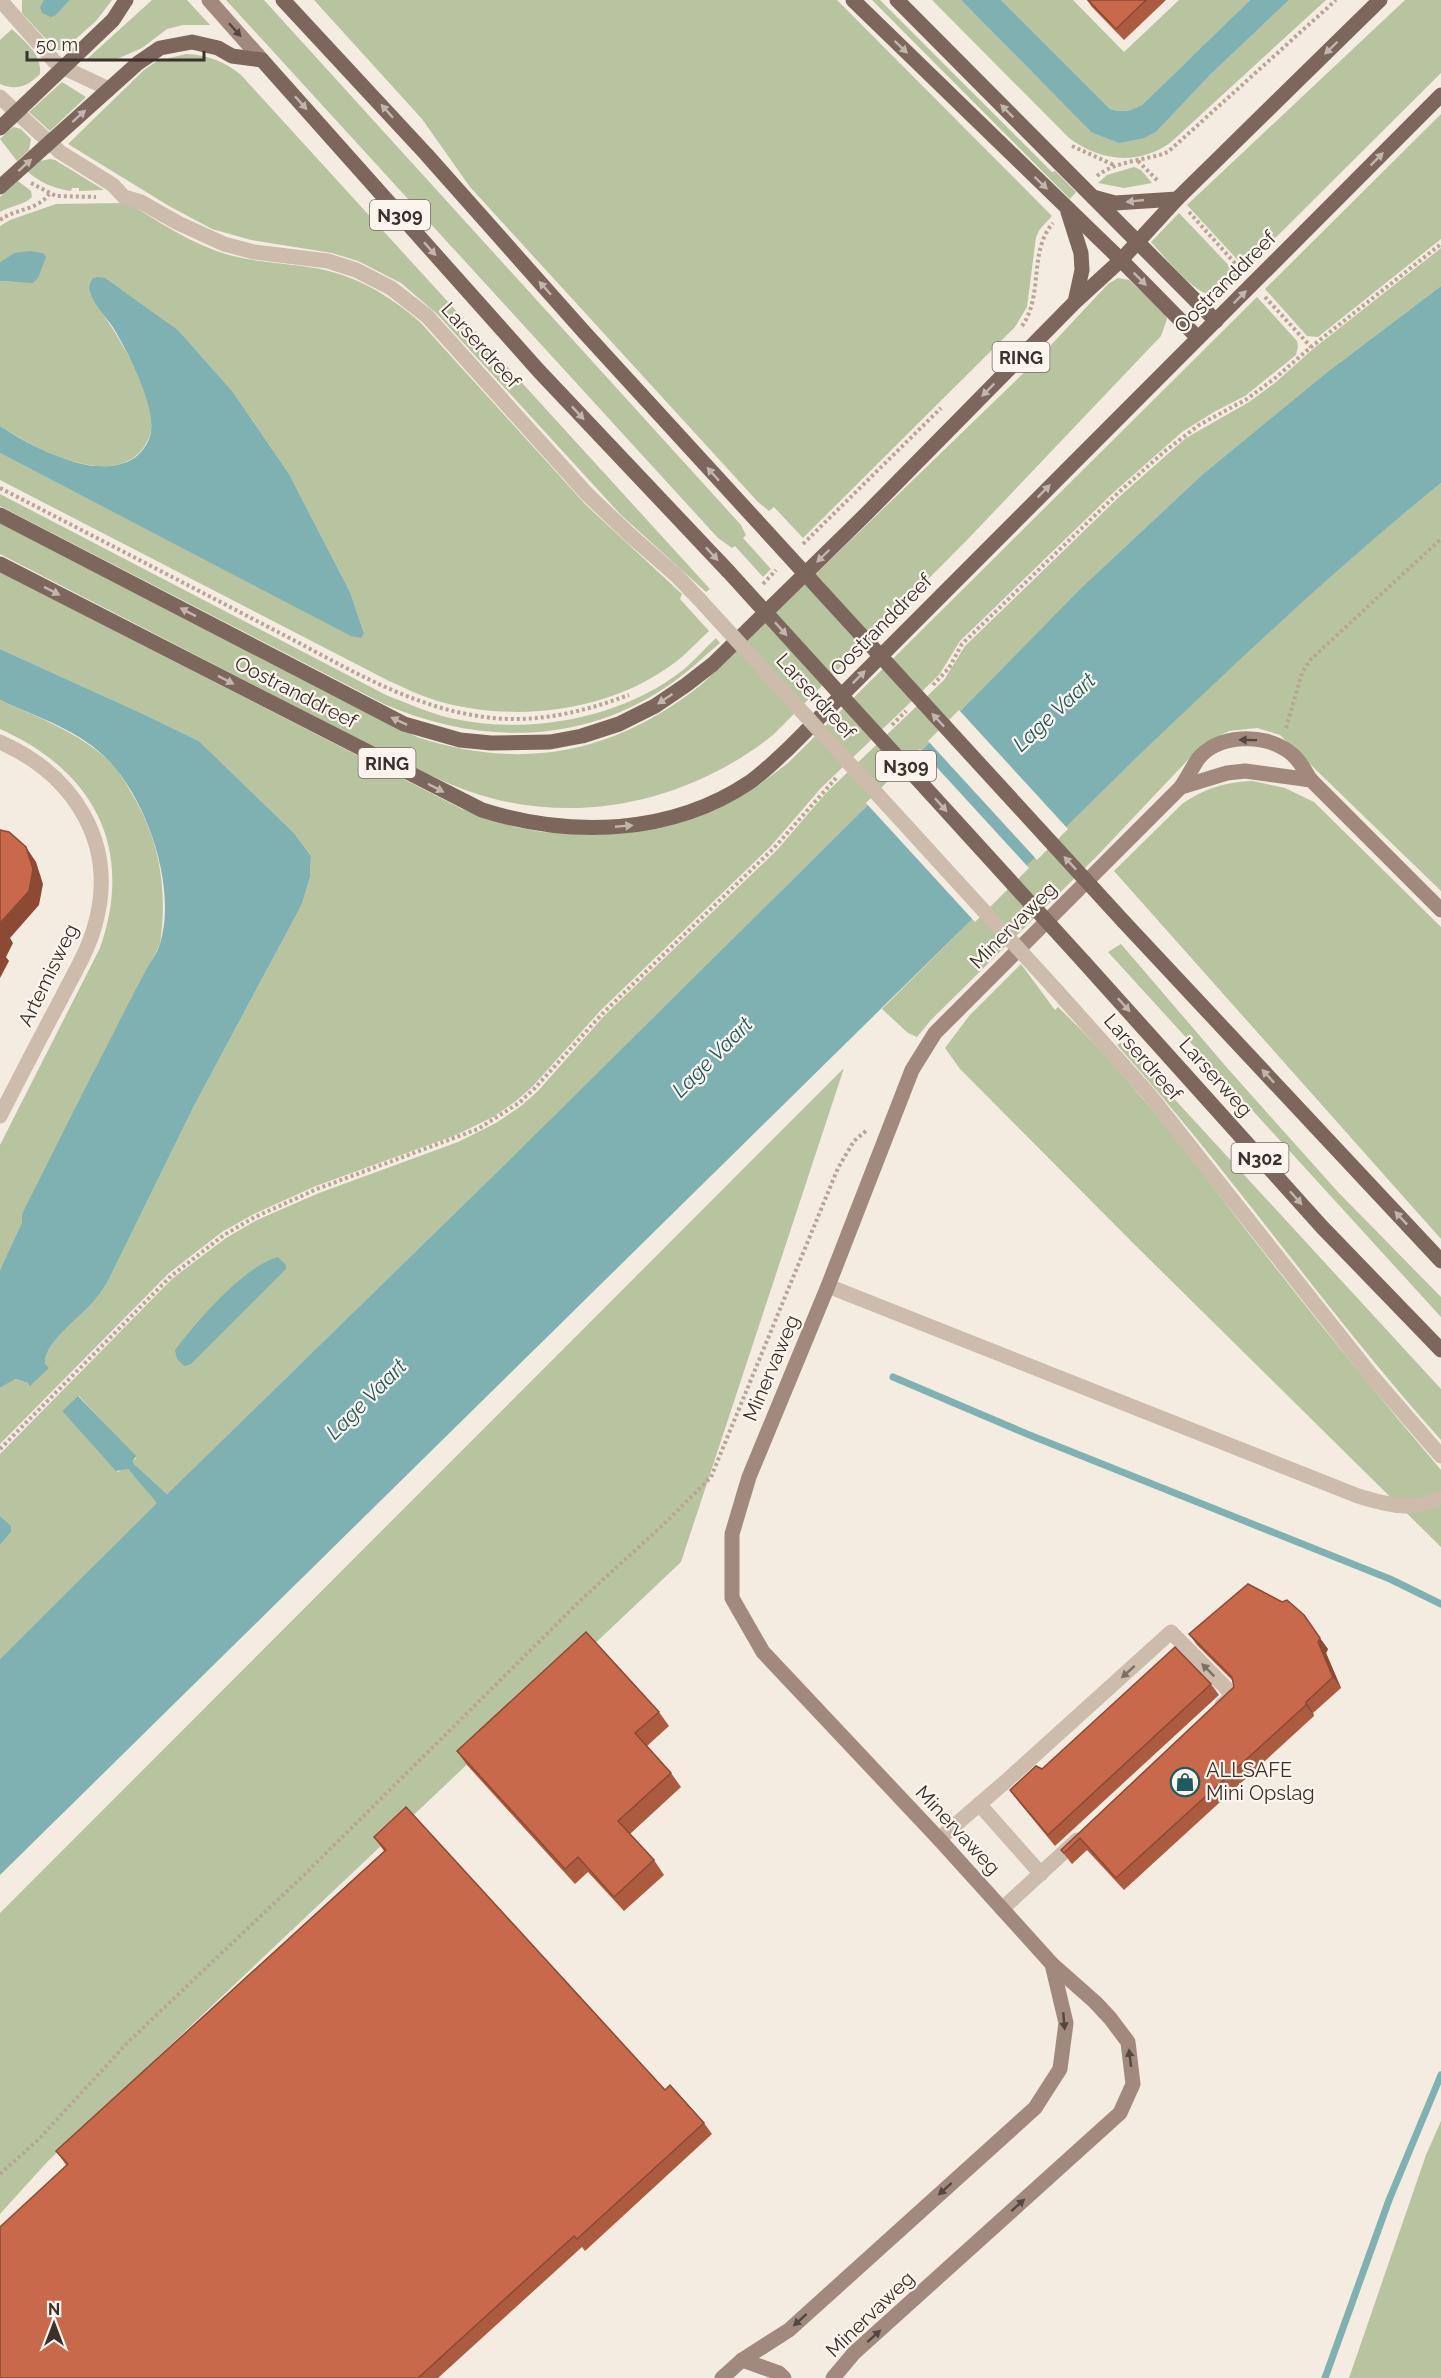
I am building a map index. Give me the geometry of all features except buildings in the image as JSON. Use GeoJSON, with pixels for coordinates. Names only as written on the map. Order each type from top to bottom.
{"type":"FeatureCollection","features":[{"type":"Feature","properties":{"kind":"main road"},"geometry":{"type":"LineString","coordinates":[[0,128],[113,20],[126,0]]}},
{"type":"Feature","properties":{"kind":"main road","name":"Larserweg"},"geometry":{"type":"LineString","coordinates":[[283,0],[426,154],[592,340],[1124,922],[1441,1261]]}},
{"type":"Feature","properties":{"kind":"main road"},"geometry":{"type":"LineString","coordinates":[[853,0],[1121,260],[1198,338]]}},
{"type":"Feature","properties":{"kind":"main road"},"geometry":{"type":"LineString","coordinates":[[897,0],[1216,321]]}},
{"type":"Feature","properties":{"kind":"main road","name":"Oostranddreef"},"geometry":{"type":"LineString","coordinates":[[0,515],[404,724],[460,740],[491,743],[550,742],[582,736],[619,724],[655,706],[712,664],[865,515],[1075,302],[1138,243],[1177,199],[1380,0]]}},
{"type":"Feature","properties":{"kind":"main road"},"geometry":{"type":"LineString","coordinates":[[0,187],[150,54],[172,44],[192,42],[207,44],[232,56],[262,60]]}},
{"type":"Feature","properties":{"kind":"main road","name":"Larserdreef"},"geometry":{"type":"LineString","coordinates":[[262,60],[538,370],[728,571],[1084,962]]}},
{"type":"Feature","properties":{"kind":"main road","name":"Oostranddreef"},"geometry":{"type":"LineString","coordinates":[[0,564],[482,810],[513,820],[583,828],[643,825],[689,812],[751,781],[770,765],[1441,94]]}},
{"type":"Feature","properties":{"kind":"main road"},"geometry":{"type":"LineString","coordinates":[[1089,193],[1115,202],[1177,199]]}},
{"type":"Feature","properties":{"kind":"main road"},"geometry":{"type":"LineString","coordinates":[[1067,209],[1081,253],[1082,270],[1075,302]]}},
{"type":"Feature","properties":{"kind":"main road","name":"Larserweg"},"geometry":{"type":"LineString","coordinates":[[1084,962],[1322,1227],[1441,1350]]}},
{"type":"Feature","properties":{"kind":"street"},"geometry":{"type":"LineString","coordinates":[[0,0],[62,67],[109,89]]}},
{"type":"Feature","properties":{"kind":"street","name":"Larserdreef"},"geometry":{"type":"LineString","coordinates":[[208,0],[262,60]]}},
{"type":"Feature","properties":{"kind":"street","name":"Larserdreef"},"geometry":{"type":"LineString","coordinates":[[0,97],[60,152],[113,185],[123,197],[141,202],[178,223],[224,244],[254,252],[337,264],[363,274],[391,288],[427,316],[587,494],[699,599],[1148,1093],[1371,1375],[1441,1456]]}},
{"type":"Feature","properties":{"kind":"street","name":"Minervaweg"},"geometry":{"type":"LineString","coordinates":[[833,2378],[854,2353],[1120,2114],[1133,2084],[1128,2042],[1095,2002],[1052,1964],[939,1839],[763,1652],[732,1598],[732,1534],[749,1477],[828,1286],[912,1071],[935,1033],[1181,787],[1199,758],[1219,745],[1241,739],[1267,742],[1288,751],[1297,758],[1311,780],[1441,910]]}},
{"type":"Feature","properties":{"kind":"street","name":"Artemisweg"},"geometry":{"type":"LineString","coordinates":[[0,742],[44,766],[70,793],[89,825],[96,843],[101,884],[100,904],[89,944],[0,1116]]}},
{"type":"Feature","properties":{"kind":"street","name":"Minervaweg"},"geometry":{"type":"LineString","coordinates":[[1181,787],[1220,775],[1245,771],[1311,780]]}},
{"type":"Feature","properties":{"kind":"street"},"geometry":{"type":"LineString","coordinates":[[828,1286],[1358,1496],[1388,1505],[1414,1507],[1441,1498]]}},
{"type":"Feature","properties":{"kind":"street"},"geometry":{"type":"LineString","coordinates":[[939,1839],[1171,1632],[1233,1695],[1208,1719]]}},
{"type":"Feature","properties":{"kind":"street"},"geometry":{"type":"LineString","coordinates":[[979,1804],[1041,1874]]}},
{"type":"Feature","properties":{"kind":"street"},"geometry":{"type":"LineString","coordinates":[[1002,1909],[1088,1830]]}},
{"type":"Feature","properties":{"kind":"street","name":"Minervaweg"},"geometry":{"type":"LineString","coordinates":[[722,2378],[742,2360],[789,2330],[1035,2108],[1060,2069],[1062,2058],[1066,2023],[1052,1964]]}},
{"type":"Feature","properties":{"kind":"street"},"geometry":{"type":"LineString","coordinates":[[742,2360],[779,2373],[784,2378]]}},
{"type":"Feature","properties":{"kind":"path"},"geometry":{"type":"LineString","coordinates":[[1089,193],[1108,169],[1168,152],[1336,0]]}},
{"type":"Feature","properties":{"kind":"path"},"geometry":{"type":"LineString","coordinates":[[1138,161],[1177,199],[1311,347]]}},
{"type":"Feature","properties":{"kind":"path"},"geometry":{"type":"LineString","coordinates":[[26,180],[49,194],[77,198],[123,197]]}},
{"type":"Feature","properties":{"kind":"path"},"geometry":{"type":"LineString","coordinates":[[0,219],[16,211],[40,204],[49,194]]}},
{"type":"Feature","properties":{"kind":"path"},"geometry":{"type":"LineString","coordinates":[[1016,332],[1028,317],[1031,307],[1042,237],[1067,209]]}},
{"type":"Feature","properties":{"kind":"path"},"geometry":{"type":"LineString","coordinates":[[925,693],[949,668],[962,644],[1116,494],[1184,435],[1247,399],[1441,244]]}},
{"type":"Feature","properties":{"kind":"path"},"geometry":{"type":"LineString","coordinates":[[798,548],[946,402]]}},
{"type":"Feature","properties":{"kind":"path"},"geometry":{"type":"LineString","coordinates":[[0,488],[386,687],[431,706],[480,717],[537,718],[578,712],[633,694]]}},
{"type":"Feature","properties":{"kind":"path"},"geometry":{"type":"LineString","coordinates":[[1283,736],[1302,673],[1311,659],[1441,539]]}},
{"type":"Feature","properties":{"kind":"path"},"geometry":{"type":"LineString","coordinates":[[758,588],[782,564]]}},
{"type":"Feature","properties":{"kind":"path"},"geometry":{"type":"LineString","coordinates":[[885,732],[909,708]]}},
{"type":"Feature","properties":{"kind":"path"},"geometry":{"type":"LineString","coordinates":[[0,1449],[171,1276],[224,1235],[255,1217],[317,1189],[478,1129],[519,1103],[602,1014],[774,848],[823,790],[837,777]]}},
{"type":"Feature","properties":{"kind":"path"},"geometry":{"type":"LineString","coordinates":[[0,2174],[38,2140],[129,2041],[338,1843],[583,1598],[711,1477],[838,1168],[847,1151],[864,1131]]}},
{"type":"Feature","properties":{"kind":"green space"},"geometry":{"type":"Polygon","coordinates":[[[22,0],[44,0],[56,15],[70,0],[112,0],[96,21],[62,51],[55,49],[22,13],[22,0]]]}},
{"type":"Feature","properties":{"kind":"green space"},"geometry":{"type":"Polygon","coordinates":[[[152,0],[187,0],[210,25],[183,25],[167,29],[142,48],[117,59],[87,59],[152,0]]]}},
{"type":"Feature","properties":{"kind":"green space"},"geometry":{"type":"Polygon","coordinates":[[[226,0],[264,0],[741,525],[746,535],[743,538],[771,569],[763,577],[735,546],[732,548],[718,538],[226,0]]]}},
{"type":"Feature","properties":{"kind":"green space"},"geometry":{"type":"Polygon","coordinates":[[[314,0],[837,0],[1052,216],[1036,237],[1027,307],[1015,327],[803,538],[774,507],[769,511],[758,502],[470,187],[422,119],[314,0]]]}},
{"type":"Feature","properties":{"kind":"green space"},"geometry":{"type":"Polygon","coordinates":[[[872,0],[880,0],[1052,172],[1055,171],[1076,192],[1070,199],[872,0]]]}},
{"type":"Feature","properties":{"kind":"green space"},"geometry":{"type":"Polygon","coordinates":[[[932,0],[961,0],[1091,132],[1157,131],[1211,74],[1289,0],[1326,0],[1170,143],[1145,155],[1119,158],[1093,152],[1069,138],[932,0]]]}},
{"type":"Feature","properties":{"kind":"green space"},"geometry":{"type":"Polygon","coordinates":[[[1001,0],[1073,0],[1124,52],[1179,0],[1250,0],[1142,105],[1123,111],[1110,109],[1001,0]]]}},
{"type":"Feature","properties":{"kind":"green space"},"geometry":{"type":"Polygon","coordinates":[[[1405,0],[1441,0],[1441,73],[1245,268],[1187,205],[1405,0]]]}},
{"type":"Feature","properties":{"kind":"green space"},"geometry":{"type":"Polygon","coordinates":[[[12,29],[32,49],[40,67],[40,74],[36,78],[17,87],[0,84],[0,40],[12,29]]]}},
{"type":"Feature","properties":{"kind":"green space"},"geometry":{"type":"Polygon","coordinates":[[[186,54],[215,60],[241,75],[710,589],[706,592],[621,515],[437,314],[401,283],[358,261],[332,253],[251,240],[212,229],[169,206],[68,144],[144,70],[157,61],[186,54]]]}},
{"type":"Feature","properties":{"kind":"green space"},"geometry":{"type":"Polygon","coordinates":[[[62,82],[86,97],[50,131],[29,112],[62,82]]]}},
{"type":"Feature","properties":{"kind":"green space"},"geometry":{"type":"Polygon","coordinates":[[[1441,114],[1441,239],[1318,337],[1307,336],[1265,289],[1441,114]]]}},
{"type":"Feature","properties":{"kind":"green space"},"geometry":{"type":"Polygon","coordinates":[[[14,127],[21,129],[31,139],[29,150],[17,161],[0,139],[14,127]]]}},
{"type":"Feature","properties":{"kind":"green space"},"geometry":{"type":"Polygon","coordinates":[[[50,159],[104,190],[59,189],[42,182],[27,171],[40,161],[50,159]]]}},
{"type":"Feature","properties":{"kind":"green space"},"geometry":{"type":"Polygon","coordinates":[[[1134,167],[1141,170],[1152,183],[1124,188],[1098,183],[1107,175],[1134,167]]]}},
{"type":"Feature","properties":{"kind":"green space"},"geometry":{"type":"Polygon","coordinates":[[[18,181],[31,191],[32,197],[0,212],[0,197],[18,181]]]}},
{"type":"Feature","properties":{"kind":"green space"},"geometry":{"type":"Polygon","coordinates":[[[56,204],[130,204],[179,234],[219,252],[253,260],[330,271],[358,281],[396,303],[420,322],[586,505],[682,594],[680,599],[709,631],[683,656],[658,674],[630,689],[600,700],[538,711],[506,712],[445,703],[389,681],[0,480],[0,453],[351,635],[364,633],[350,592],[289,474],[233,392],[179,331],[94,301],[135,369],[148,398],[151,411],[151,428],[146,444],[139,453],[125,462],[108,466],[89,465],[69,460],[49,453],[0,426],[0,281],[18,282],[14,253],[0,262],[0,226],[10,220],[56,204]]]}},
{"type":"Feature","properties":{"kind":"green space"},"geometry":{"type":"Polygon","coordinates":[[[1179,213],[1238,275],[1218,292],[1205,293],[1188,282],[1151,242],[1179,213]]]}},
{"type":"Feature","properties":{"kind":"green space"},"geometry":{"type":"Polygon","coordinates":[[[1441,248],[1441,286],[1326,373],[1203,474],[1081,588],[876,797],[167,1494],[134,1464],[133,1461],[136,1458],[79,1396],[62,1411],[118,1472],[124,1468],[128,1469],[158,1503],[0,1659],[0,1545],[11,1532],[11,1527],[0,1516],[0,1454],[173,1278],[226,1238],[257,1220],[319,1193],[458,1142],[496,1123],[521,1106],[538,1091],[604,1016],[777,850],[826,793],[944,680],[965,646],[1119,497],[1186,438],[1249,402],[1276,382],[1313,349],[1441,248]]]}},
{"type":"Feature","properties":{"kind":"green space"},"geometry":{"type":"Polygon","coordinates":[[[1118,278],[1129,280],[1165,314],[1167,319],[1161,336],[968,539],[773,735],[740,758],[704,778],[666,792],[628,802],[588,807],[548,807],[508,802],[460,788],[405,763],[0,554],[0,523],[417,737],[456,748],[494,753],[531,754],[567,750],[602,740],[636,726],[669,708],[702,684],[1037,360],[1108,284],[1118,278]]]}},
{"type":"Feature","properties":{"kind":"green space"},"geometry":{"type":"Polygon","coordinates":[[[1257,297],[1297,341],[1296,355],[1245,396],[1182,432],[1114,492],[960,641],[939,675],[821,788],[771,846],[600,1011],[533,1086],[493,1117],[456,1135],[316,1186],[254,1214],[222,1232],[169,1273],[0,1444],[0,1388],[14,1379],[28,1383],[45,1364],[46,1356],[56,1339],[94,1301],[108,1281],[194,1106],[302,904],[310,877],[311,856],[294,833],[199,741],[0,649],[0,572],[462,809],[515,827],[542,832],[597,835],[625,833],[760,784],[788,763],[1257,297]]]}},
{"type":"Feature","properties":{"kind":"green space"},"geometry":{"type":"Polygon","coordinates":[[[1441,483],[1441,891],[1280,735],[1257,728],[1229,731],[1203,744],[1097,856],[931,1020],[917,1037],[908,1033],[882,1009],[1086,805],[1224,672],[1367,544],[1441,483]]]}},
{"type":"Feature","properties":{"kind":"green space"},"geometry":{"type":"Polygon","coordinates":[[[0,494],[386,695],[429,712],[455,719],[514,725],[544,723],[604,711],[659,687],[683,670],[716,638],[720,643],[663,689],[597,721],[562,729],[527,733],[492,732],[456,727],[421,718],[386,705],[0,506],[0,494]]]}},
{"type":"Feature","properties":{"kind":"green space"},"geometry":{"type":"Polygon","coordinates":[[[0,700],[84,741],[115,767],[142,811],[149,829],[160,866],[163,905],[160,944],[0,1270],[0,1145],[100,948],[110,912],[112,878],[109,846],[98,817],[82,790],[60,767],[33,746],[0,729],[0,700]]]}},
{"type":"Feature","properties":{"kind":"green space"},"geometry":{"type":"Polygon","coordinates":[[[1253,781],[1285,788],[1314,802],[1441,927],[1441,1239],[1114,871],[1182,804],[1191,798],[1216,787],[1253,781]]]}},
{"type":"Feature","properties":{"kind":"green space"},"geometry":{"type":"Polygon","coordinates":[[[1121,944],[1338,1192],[1441,1297],[1441,1317],[1108,952],[1121,944]]]}},
{"type":"Feature","properties":{"kind":"green space"},"geometry":{"type":"Polygon","coordinates":[[[1021,964],[1055,1010],[1058,1007],[1085,1034],[1137,1092],[1325,1330],[1441,1470],[1441,1547],[960,1069],[945,1048],[969,1016],[1021,964]]]}},
{"type":"Feature","properties":{"kind":"green space"},"geometry":{"type":"Polygon","coordinates":[[[1122,1042],[1441,1389],[1441,1440],[1358,1343],[1200,1142],[1117,1045],[1122,1042]]]}},
{"type":"Feature","properties":{"kind":"green space"},"geometry":{"type":"Polygon","coordinates":[[[844,1068],[681,1562],[48,2161],[0,2214],[0,1913],[844,1068]]]}},
{"type":"Feature","properties":{"kind":"green space"},"geometry":{"type":"Polygon","coordinates":[[[1441,2121],[1441,2378],[1349,2378],[1426,2155],[1441,2121]]]}},
{"type":"Feature","properties":{"kind":"water"},"geometry":{"type":"Polygon","coordinates":[[[44,0],[70,0],[56,15],[51,17],[42,13],[40,7],[44,0]]]}},
{"type":"Feature","properties":{"kind":"water"},"geometry":{"type":"Polygon","coordinates":[[[961,0],[1001,0],[1110,109],[1123,111],[1142,105],[1250,0],[1289,0],[1211,74],[1157,131],[1144,138],[1119,143],[1091,132],[961,0]]]}},
{"type":"Feature","properties":{"kind":"water"},"geometry":{"type":"Polygon","coordinates":[[[30,251],[43,253],[46,257],[38,278],[33,283],[0,281],[0,262],[14,253],[30,251]]]}},
{"type":"Feature","properties":{"kind":"water"},"geometry":{"type":"Polygon","coordinates":[[[93,278],[105,278],[179,331],[233,392],[289,474],[350,592],[364,633],[361,638],[351,636],[0,453],[0,426],[47,452],[93,466],[110,466],[126,462],[139,454],[147,444],[150,438],[151,420],[145,393],[126,351],[114,329],[97,306],[89,289],[93,278]]]}},
{"type":"Feature","properties":{"kind":"water","name":"Lage Vaart"},"geometry":{"type":"Polygon","coordinates":[[[1441,286],[1441,483],[1325,582],[1139,755],[0,1875],[0,1659],[157,1503],[128,1469],[116,1471],[62,1411],[78,1396],[136,1456],[134,1464],[167,1494],[876,797],[1081,588],[1203,474],[1326,373],[1441,286]]]}},
{"type":"Feature","properties":{"kind":"water"},"geometry":{"type":"Polygon","coordinates":[[[0,649],[199,741],[294,833],[311,856],[310,877],[302,904],[194,1106],[108,1281],[94,1301],[56,1339],[46,1356],[45,1364],[49,1368],[30,1386],[28,1383],[15,1379],[0,1388],[0,1270],[22,1223],[22,1214],[100,1058],[159,947],[164,922],[165,898],[156,847],[147,823],[124,779],[99,751],[73,733],[0,700],[0,649]]]}},
{"type":"Feature","properties":{"kind":"water"},"geometry":{"type":"Polygon","coordinates":[[[278,1257],[286,1265],[286,1269],[191,1364],[184,1366],[177,1359],[175,1350],[195,1325],[236,1283],[264,1263],[278,1257]]]}},
{"type":"Feature","properties":{"kind":"water"},"geometry":{"type":"Polygon","coordinates":[[[0,1516],[11,1526],[11,1532],[0,1545],[0,1516]]]}},
{"type":"Feature","properties":{"kind":"pier"},"geometry":{"type":"Polygon","coordinates":[[[959,710],[1068,829],[1037,860],[928,741],[959,710]]]}},
{"type":"Feature","properties":{"kind":"pier"},"geometry":{"type":"Polygon","coordinates":[[[920,749],[1029,868],[975,922],[866,803],[920,749]]]}},
{"type":"Feature","properties":{"kind":"waterway"},"geometry":{"type":"LineString","coordinates":[[893,1377],[1027,1434],[1390,1579],[1441,1604]]}},
{"type":"Feature","properties":{"kind":"waterway"},"geometry":{"type":"LineString","coordinates":[[1325,2378],[1389,2200],[1441,2075]]}},
{"type":"Feature","properties":{"kind":"place","name":"ALLSAFE Mini Opslag"},"geometry":{"type":"Point","coordinates":[1185,1782]}}]}
